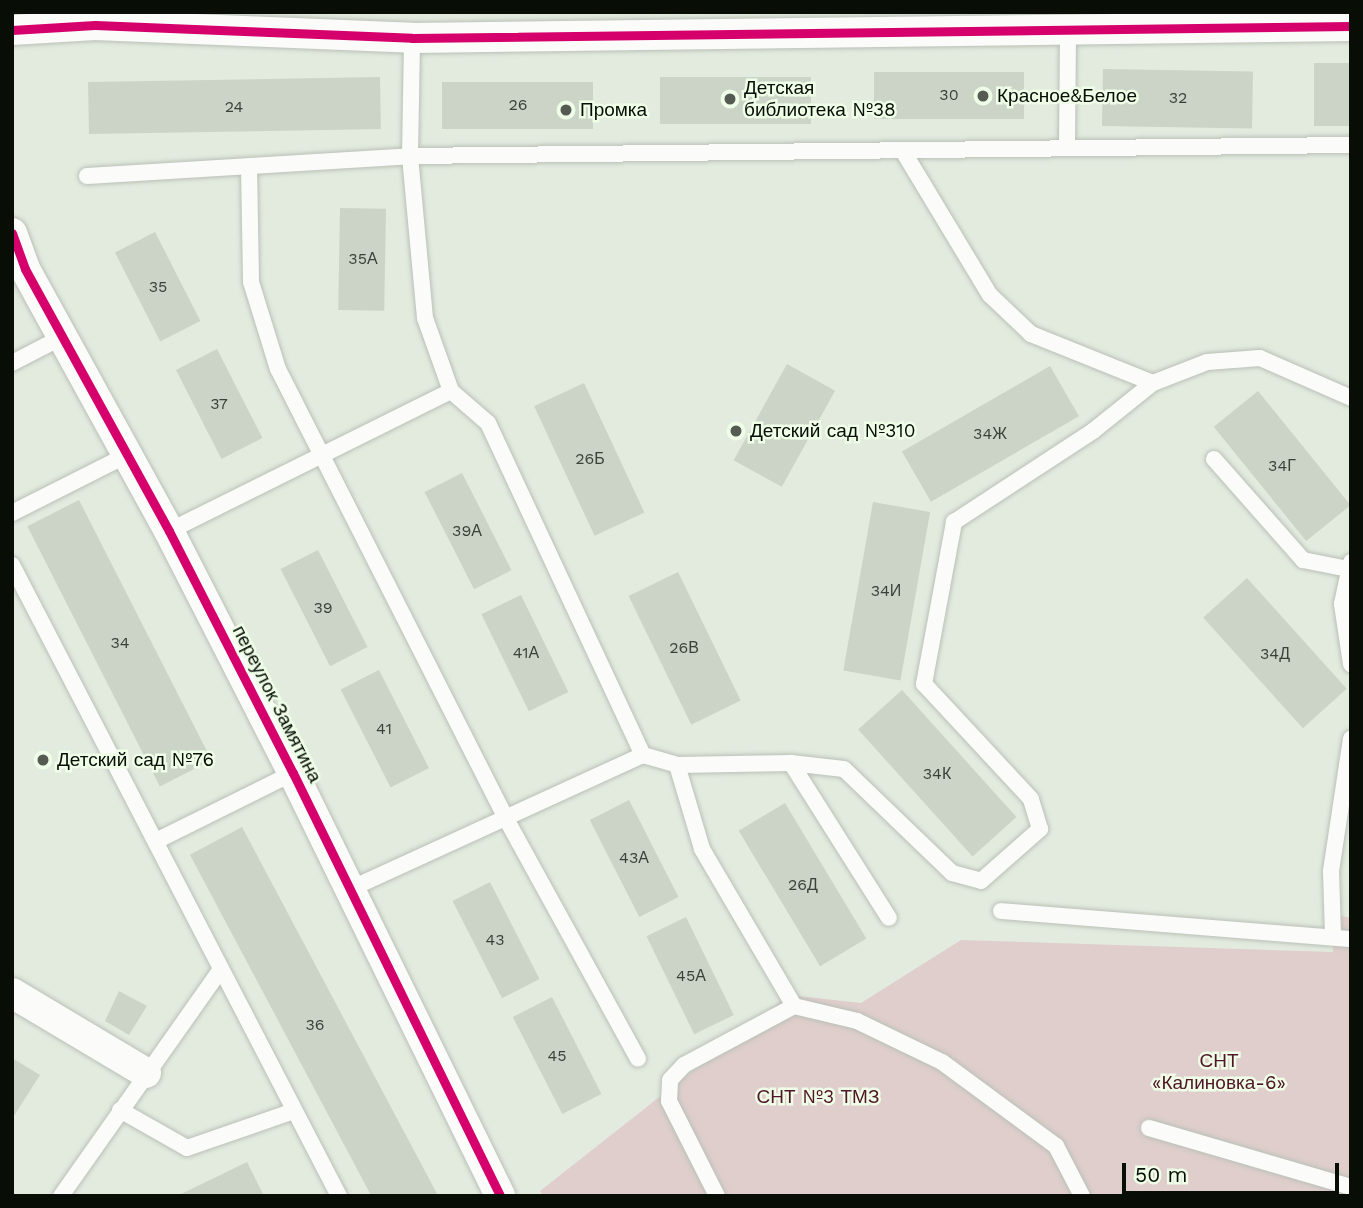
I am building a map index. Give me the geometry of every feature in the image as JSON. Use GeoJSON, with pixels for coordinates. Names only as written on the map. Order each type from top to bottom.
{"type":"FeatureCollection","features":[{"type":"Feature","properties":{"kind":"street"},"geometry":{"type":"LineString","coordinates":[[12,30],[95,25],[269,23],[412,37],[1068,29],[1288,19],[1351,26]]}},
{"type":"Feature","properties":{"kind":"street","name":"переулок Замятина"},"geometry":{"type":"LineString","coordinates":[[12,233],[25,269],[169,531],[293,773],[500,1196]]}},
{"type":"Feature","properties":{"kind":"street"},"geometry":{"type":"LineString","coordinates":[[12,993],[146,1073]]}},
{"type":"Feature","properties":{"kind":"lane"},"geometry":{"type":"LineString","coordinates":[[1067,148],[1068,29]]}},
{"type":"Feature","properties":{"kind":"lane"},"geometry":{"type":"LineString","coordinates":[[412,37],[410,156],[425,318],[451,391],[488,423],[643,755]]}},
{"type":"Feature","properties":{"kind":"lane"},"geometry":{"type":"LineString","coordinates":[[87,176],[410,156],[1351,145]]}},
{"type":"Feature","properties":{"kind":"lane"},"geometry":{"type":"LineString","coordinates":[[903,150],[990,295],[1031,334],[1153,383]]}},
{"type":"Feature","properties":{"kind":"lane"},"geometry":{"type":"LineString","coordinates":[[250,166],[251,282],[278,369],[319,456],[504,815],[638,1059]]}},
{"type":"Feature","properties":{"kind":"lane"},"geometry":{"type":"LineString","coordinates":[[12,363],[64,337]]}},
{"type":"Feature","properties":{"kind":"lane"},"geometry":{"type":"LineString","coordinates":[[350,889],[504,815],[643,755],[677,765],[791,763],[844,769],[952,873],[981,881],[1040,829],[1031,799],[924,684],[954,522],[1093,431],[1153,383],[1208,362],[1260,358],[1351,398]]}},
{"type":"Feature","properties":{"kind":"lane"},"geometry":{"type":"LineString","coordinates":[[169,531],[451,391]]}},
{"type":"Feature","properties":{"kind":"lane"},"geometry":{"type":"LineString","coordinates":[[12,513],[127,455]]}},
{"type":"Feature","properties":{"kind":"lane"},"geometry":{"type":"LineString","coordinates":[[1214,459],[1303,560],[1349,566],[1342,604],[1351,664]]}},
{"type":"Feature","properties":{"kind":"lane"},"geometry":{"type":"LineString","coordinates":[[12,565],[158,840],[220,971],[339,1196]]}},
{"type":"Feature","properties":{"kind":"lane"},"geometry":{"type":"LineString","coordinates":[[1333,935],[1331,871],[1351,738]]}},
{"type":"Feature","properties":{"kind":"lane"},"geometry":{"type":"LineString","coordinates":[[791,763],[889,918]]}},
{"type":"Feature","properties":{"kind":"lane"},"geometry":{"type":"LineString","coordinates":[[677,765],[702,849],[794,1006]]}},
{"type":"Feature","properties":{"kind":"lane"},"geometry":{"type":"LineString","coordinates":[[158,840],[293,773]]}},
{"type":"Feature","properties":{"kind":"lane"},"geometry":{"type":"LineString","coordinates":[[1001,911],[1333,935],[1351,939]]}},
{"type":"Feature","properties":{"kind":"lane"},"geometry":{"type":"LineString","coordinates":[[61,1196],[220,971]]}},
{"type":"Feature","properties":{"kind":"lane"},"geometry":{"type":"LineString","coordinates":[[717,1196],[668,1101],[670,1080],[684,1065],[794,1006],[857,1021],[942,1062],[1056,1146],[1082,1196]]}},
{"type":"Feature","properties":{"kind":"lane"},"geometry":{"type":"LineString","coordinates":[[120,1110],[187,1148],[294,1111]]}},
{"type":"Feature","properties":{"kind":"lane"},"geometry":{"type":"LineString","coordinates":[[1149,1128],[1351,1187]]}},
{"type":"Feature","properties":{"kind":"green space"},"geometry":{"type":"Polygon","coordinates":[[[1333,914],[1351,918],[1351,1196],[543,1196],[540,1191],[789,995],[861,1003],[961,940],[1333,952],[1333,914]]]}},
{"type":"Feature","properties":{"kind":"building"},"geometry":{"type":"Polygon","coordinates":[[[1314,63],[1351,63],[1351,126],[1314,126],[1314,63]]]}},
{"type":"Feature","properties":{"kind":"building"},"geometry":{"type":"Polygon","coordinates":[[[1103,69],[1253,72],[1252,129],[1102,126],[1103,69]]]}},
{"type":"Feature","properties":{"kind":"building"},"geometry":{"type":"Polygon","coordinates":[[[874,72],[1024,72],[1024,119],[874,119],[874,72]]]}},
{"type":"Feature","properties":{"kind":"building"},"geometry":{"type":"Polygon","coordinates":[[[380,77],[381,129],[89,134],[88,82],[380,77]]]}},
{"type":"Feature","properties":{"kind":"building"},"geometry":{"type":"Polygon","coordinates":[[[660,77],[811,77],[811,124],[660,124],[660,77]]]}},
{"type":"Feature","properties":{"kind":"building"},"geometry":{"type":"Polygon","coordinates":[[[442,82],[593,82],[593,129],[442,129],[442,82]]]}},
{"type":"Feature","properties":{"kind":"building"},"geometry":{"type":"Polygon","coordinates":[[[340,208],[386,209],[384,311],[338,310],[340,208]]]}},
{"type":"Feature","properties":{"kind":"building"},"geometry":{"type":"Polygon","coordinates":[[[155,232],[200,321],[160,342],[115,252],[155,232]]]}},
{"type":"Feature","properties":{"kind":"building"},"geometry":{"type":"Polygon","coordinates":[[[217,349],[262,438],[221,459],[176,370],[217,349]]]}},
{"type":"Feature","properties":{"kind":"building"},"geometry":{"type":"Polygon","coordinates":[[[787,364],[835,391],[782,487],[734,460],[787,364]]]}},
{"type":"Feature","properties":{"kind":"building"},"geometry":{"type":"Polygon","coordinates":[[[1050,366],[1079,416],[931,502],[902,452],[1050,366]]]}},
{"type":"Feature","properties":{"kind":"building"},"geometry":{"type":"Polygon","coordinates":[[[584,383],[644,513],[595,536],[534,406],[584,383]]]}},
{"type":"Feature","properties":{"kind":"building"},"geometry":{"type":"Polygon","coordinates":[[[1258,391],[1351,505],[1306,541],[1214,427],[1258,391]]]}},
{"type":"Feature","properties":{"kind":"building"},"geometry":{"type":"Polygon","coordinates":[[[462,473],[511,570],[474,589],[425,492],[462,473]]]}},
{"type":"Feature","properties":{"kind":"building"},"geometry":{"type":"Polygon","coordinates":[[[79,500],[212,760],[160,787],[27,526],[79,500]]]}},
{"type":"Feature","properties":{"kind":"building"},"geometry":{"type":"Polygon","coordinates":[[[873,502],[930,512],[900,680],[843,670],[873,502]]]}},
{"type":"Feature","properties":{"kind":"building"},"geometry":{"type":"Polygon","coordinates":[[[318,550],[367,647],[330,666],[281,569],[318,550]]]}},
{"type":"Feature","properties":{"kind":"building"},"geometry":{"type":"Polygon","coordinates":[[[678,572],[741,701],[691,725],[629,596],[678,572]]]}},
{"type":"Feature","properties":{"kind":"building"},"geometry":{"type":"Polygon","coordinates":[[[1247,578],[1347,689],[1303,728],[1203,617],[1247,578]]]}},
{"type":"Feature","properties":{"kind":"building"},"geometry":{"type":"Polygon","coordinates":[[[521,595],[568,692],[529,711],[481,614],[521,595]]]}},
{"type":"Feature","properties":{"kind":"building"},"geometry":{"type":"Polygon","coordinates":[[[379,670],[429,768],[391,788],[341,690],[379,670]]]}},
{"type":"Feature","properties":{"kind":"building"},"geometry":{"type":"Polygon","coordinates":[[[902,690],[1016,817],[973,857],[858,729],[902,690]]]}},
{"type":"Feature","properties":{"kind":"building"},"geometry":{"type":"Polygon","coordinates":[[[629,800],[678,897],[639,917],[590,820],[629,800]]]}},
{"type":"Feature","properties":{"kind":"building"},"geometry":{"type":"Polygon","coordinates":[[[785,803],[866,938],[820,966],[739,831],[785,803]]]}},
{"type":"Feature","properties":{"kind":"building"},"geometry":{"type":"Polygon","coordinates":[[[242,827],[438,1196],[371,1196],[190,855],[242,827]]]}},
{"type":"Feature","properties":{"kind":"building"},"geometry":{"type":"Polygon","coordinates":[[[490,882],[539,979],[502,998],[453,901],[490,882]]]}},
{"type":"Feature","properties":{"kind":"building"},"geometry":{"type":"Polygon","coordinates":[[[686,917],[734,1015],[694,1034],[646,936],[686,917]]]}},
{"type":"Feature","properties":{"kind":"building"},"geometry":{"type":"Polygon","coordinates":[[[119,991],[147,1006],[129,1035],[105,1021],[119,991]]]}},
{"type":"Feature","properties":{"kind":"building"},"geometry":{"type":"Polygon","coordinates":[[[552,997],[601,1094],[562,1114],[513,1017],[552,997]]]}},
{"type":"Feature","properties":{"kind":"building"},"geometry":{"type":"Polygon","coordinates":[[[12,1058],[40,1075],[12,1119],[12,1058]]]}},
{"type":"Feature","properties":{"kind":"building"},"geometry":{"type":"Polygon","coordinates":[[[247,1162],[264,1196],[177,1196],[247,1162]]]}},
{"type":"Feature","properties":{"kind":"cycle path"},"geometry":{"type":"LineString","coordinates":[[12,30],[95,25],[412,38],[1351,26]]}},
{"type":"Feature","properties":{"kind":"cycle path"},"geometry":{"type":"LineString","coordinates":[[12,233],[25,269],[169,531],[293,773],[500,1196]]}},
{"type":"Feature","properties":{"kind":"place","name":"Красное&Белое"},"geometry":{"type":"Point","coordinates":[983,96]}},
{"type":"Feature","properties":{"kind":"place","name":"Детская библиотека №38"},"geometry":{"type":"Point","coordinates":[730,99]}},
{"type":"Feature","properties":{"kind":"place","name":"Промка"},"geometry":{"type":"Point","coordinates":[566,110]}},
{"type":"Feature","properties":{"kind":"place","name":"Детский сад №310"},"geometry":{"type":"Point","coordinates":[736,431]}},
{"type":"Feature","properties":{"kind":"place","name":"Детский сад №76"},"geometry":{"type":"Point","coordinates":[43,760]}},
{"type":"Feature","properties":{"kind":"park label","name":"СНТ «Калиновка-6»"},"geometry":{"type":"Point","coordinates":[1219,1072]}},
{"type":"Feature","properties":{"kind":"park label","name":"СНТ №3 ТМЗ"},"geometry":{"type":"Point","coordinates":[818,1097]}}]}
